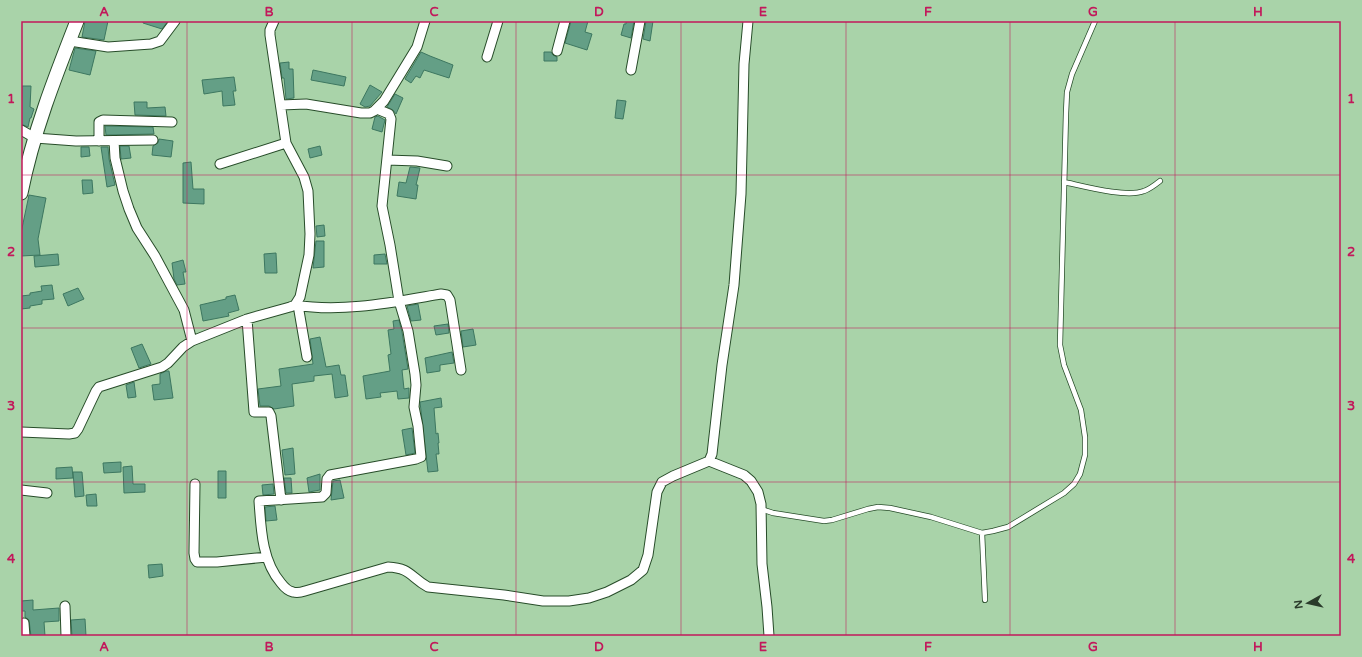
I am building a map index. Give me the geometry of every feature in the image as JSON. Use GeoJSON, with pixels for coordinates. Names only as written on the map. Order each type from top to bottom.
{"type":"FeatureCollection","features":[{"type":"Feature","properties":{"kind":"main road"},"geometry":{"type":"LineString","coordinates":[[21,193],[28,160],[50,88],[78,21]]}},
{"type":"Feature","properties":{"kind":"street"},"geometry":{"type":"LineString","coordinates":[[70,41],[108,47],[151,44],[160,41],[175,21]]}},
{"type":"Feature","properties":{"kind":"street"},"geometry":{"type":"LineString","coordinates":[[274,21],[270,30],[270,35],[286,143],[304,177],[308,191],[310,234],[309,255],[302,291],[296,305],[307,356]]}},
{"type":"Feature","properties":{"kind":"street"},"geometry":{"type":"LineString","coordinates":[[281,105],[306,104],[362,113],[370,113],[377,109],[384,101],[417,47],[426,21]]}},
{"type":"Feature","properties":{"kind":"street"},"geometry":{"type":"LineString","coordinates":[[487,57],[498,21]]}},
{"type":"Feature","properties":{"kind":"street"},"geometry":{"type":"LineString","coordinates":[[557,51],[565,21]]}},
{"type":"Feature","properties":{"kind":"street"},"geometry":{"type":"LineString","coordinates":[[631,70],[640,21]]}},
{"type":"Feature","properties":{"kind":"street"},"geometry":{"type":"LineString","coordinates":[[377,109],[389,114],[391,119],[382,206],[399,301],[408,331],[415,374],[416,385],[414,407],[418,426],[421,457],[328,476],[327,491],[324,496],[259,501],[262,533],[267,557],[276,577],[286,588],[294,592],[306,591],[388,567],[406,570],[420,583],[428,587],[504,595],[543,601],[569,601],[588,598],[613,589],[631,580],[643,570],[648,555],[657,492],[662,482],[709,461],[712,454],[722,365],[734,285],[740,194],[744,64],[748,21]]}},
{"type":"Feature","properties":{"kind":"street"},"geometry":{"type":"LineString","coordinates":[[99,141],[100,122],[103,120],[172,122]]}},
{"type":"Feature","properties":{"kind":"street"},"geometry":{"type":"LineString","coordinates":[[21,130],[35,138],[99,141],[153,140]]}},
{"type":"Feature","properties":{"kind":"street"},"geometry":{"type":"LineString","coordinates":[[114,141],[115,158],[129,209],[137,228],[155,256],[184,310],[192,341]]}},
{"type":"Feature","properties":{"kind":"street"},"geometry":{"type":"LineString","coordinates":[[220,164],[286,143]]}},
{"type":"Feature","properties":{"kind":"street"},"geometry":{"type":"LineString","coordinates":[[387,160],[417,161],[448,166]]}},
{"type":"Feature","properties":{"kind":"street"},"geometry":{"type":"LineString","coordinates":[[21,432],[69,434],[75,432],[99,388],[162,367],[192,341],[247,319],[296,305],[322,308],[399,301],[441,294],[447,295],[450,300],[461,370]]}},
{"type":"Feature","properties":{"kind":"street"},"geometry":{"type":"LineString","coordinates":[[247,319],[254,412],[269,412],[272,416],[281,500]]}},
{"type":"Feature","properties":{"kind":"street"},"geometry":{"type":"LineString","coordinates":[[709,461],[744,475],[751,481],[758,492],[761,504],[762,564],[769,636]]}},
{"type":"Feature","properties":{"kind":"street"},"geometry":{"type":"LineString","coordinates":[[195,484],[194,559],[197,562],[209,562],[267,557]]}},
{"type":"Feature","properties":{"kind":"street"},"geometry":{"type":"LineString","coordinates":[[21,490],[48,493]]}},
{"type":"Feature","properties":{"kind":"street"},"geometry":{"type":"LineString","coordinates":[[65,606],[66,636]]}},
{"type":"Feature","properties":{"kind":"street"},"geometry":{"type":"LineString","coordinates":[[24,623],[25,636]]}},
{"type":"Feature","properties":{"kind":"lane"},"geometry":{"type":"LineString","coordinates":[[761,509],[773,513],[824,521],[878,507],[890,508],[931,517],[982,532],[994,531],[1008,527],[1064,493],[1074,484],[1080,474],[1085,455],[1085,436],[1081,410],[1064,365],[1060,345],[1067,92],[1072,74],[1095,21]]}},
{"type":"Feature","properties":{"kind":"lane"},"geometry":{"type":"LineString","coordinates":[[1064,182],[1115,192],[1136,193],[1150,189],[1160,181]]}},
{"type":"Feature","properties":{"kind":"lane"},"geometry":{"type":"LineString","coordinates":[[982,532],[984,600]]}},
{"type":"Feature","properties":{"kind":"building"},"geometry":{"type":"Polygon","coordinates":[[[85,21],[108,21],[104,40],[82,37],[85,21]]]}},
{"type":"Feature","properties":{"kind":"building"},"geometry":{"type":"Polygon","coordinates":[[[143,21],[168,21],[162,29],[143,23],[143,21]]]}},
{"type":"Feature","properties":{"kind":"building"},"geometry":{"type":"Polygon","coordinates":[[[571,21],[588,21],[585,32],[592,34],[587,50],[565,43],[571,21]]]}},
{"type":"Feature","properties":{"kind":"building"},"geometry":{"type":"Polygon","coordinates":[[[626,21],[634,21],[631,38],[621,35],[626,21]]]}},
{"type":"Feature","properties":{"kind":"building"},"geometry":{"type":"Polygon","coordinates":[[[646,21],[653,21],[650,41],[643,39],[646,21]]]}},
{"type":"Feature","properties":{"kind":"building"},"geometry":{"type":"Polygon","coordinates":[[[75,48],[96,51],[90,75],[69,70],[75,48]]]}},
{"type":"Feature","properties":{"kind":"building"},"geometry":{"type":"Polygon","coordinates":[[[421,52],[453,65],[449,78],[424,70],[420,78],[416,76],[411,83],[405,79],[421,52]]]}},
{"type":"Feature","properties":{"kind":"building"},"geometry":{"type":"Polygon","coordinates":[[[544,52],[551,52],[557,57],[557,61],[544,61],[544,52]]]}},
{"type":"Feature","properties":{"kind":"building"},"geometry":{"type":"Polygon","coordinates":[[[289,62],[289,69],[293,69],[294,98],[286,99],[284,78],[282,78],[280,63],[289,62]]]}},
{"type":"Feature","properties":{"kind":"building"},"geometry":{"type":"Polygon","coordinates":[[[313,70],[346,77],[344,86],[311,80],[313,70]]]}},
{"type":"Feature","properties":{"kind":"building"},"geometry":{"type":"Polygon","coordinates":[[[234,77],[236,91],[233,91],[235,105],[223,106],[222,91],[204,94],[202,80],[234,77]]]}},
{"type":"Feature","properties":{"kind":"building"},"geometry":{"type":"Polygon","coordinates":[[[370,85],[382,92],[370,106],[365,107],[360,104],[370,85]]]}},
{"type":"Feature","properties":{"kind":"building"},"geometry":{"type":"Polygon","coordinates":[[[22,86],[31,86],[30,107],[34,109],[28,127],[21,124],[22,86]]]}},
{"type":"Feature","properties":{"kind":"building"},"geometry":{"type":"Polygon","coordinates":[[[395,94],[403,98],[396,114],[393,110],[387,107],[395,94]]]}},
{"type":"Feature","properties":{"kind":"building"},"geometry":{"type":"Polygon","coordinates":[[[617,100],[626,101],[623,119],[615,118],[617,100]]]}},
{"type":"Feature","properties":{"kind":"building"},"geometry":{"type":"Polygon","coordinates":[[[134,102],[147,102],[147,108],[165,107],[166,116],[135,115],[134,102]]]}},
{"type":"Feature","properties":{"kind":"building"},"geometry":{"type":"Polygon","coordinates":[[[378,116],[385,120],[382,132],[372,129],[375,117],[378,116]]]}},
{"type":"Feature","properties":{"kind":"building"},"geometry":{"type":"Polygon","coordinates":[[[105,126],[153,127],[154,134],[106,135],[105,126]]]}},
{"type":"Feature","properties":{"kind":"building"},"geometry":{"type":"Polygon","coordinates":[[[159,139],[173,141],[171,157],[152,155],[153,146],[158,143],[159,139]]]}},
{"type":"Feature","properties":{"kind":"building"},"geometry":{"type":"Polygon","coordinates":[[[120,146],[129,146],[131,158],[121,159],[120,146]]]}},
{"type":"Feature","properties":{"kind":"building"},"geometry":{"type":"Polygon","coordinates":[[[320,146],[322,155],[310,158],[308,149],[320,146]]]}},
{"type":"Feature","properties":{"kind":"building"},"geometry":{"type":"Polygon","coordinates":[[[81,147],[89,147],[90,156],[81,157],[81,147]]]}},
{"type":"Feature","properties":{"kind":"building"},"geometry":{"type":"Polygon","coordinates":[[[101,147],[108,147],[115,185],[107,187],[101,147]]]}},
{"type":"Feature","properties":{"kind":"building"},"geometry":{"type":"Polygon","coordinates":[[[191,162],[193,189],[204,189],[204,204],[183,203],[183,163],[191,162]]]}},
{"type":"Feature","properties":{"kind":"building"},"geometry":{"type":"Polygon","coordinates":[[[410,167],[420,168],[416,185],[418,185],[416,199],[397,196],[399,182],[406,183],[410,167]]]}},
{"type":"Feature","properties":{"kind":"building"},"geometry":{"type":"Polygon","coordinates":[[[82,180],[92,180],[93,193],[83,194],[82,180]]]}},
{"type":"Feature","properties":{"kind":"building"},"geometry":{"type":"Polygon","coordinates":[[[29,195],[46,198],[38,239],[40,255],[21,256],[21,233],[29,195]]]}},
{"type":"Feature","properties":{"kind":"building"},"geometry":{"type":"Polygon","coordinates":[[[324,225],[325,236],[317,237],[316,226],[324,225]]]}},
{"type":"Feature","properties":{"kind":"building"},"geometry":{"type":"Polygon","coordinates":[[[316,241],[324,241],[324,267],[313,268],[316,241]]]}},
{"type":"Feature","properties":{"kind":"building"},"geometry":{"type":"Polygon","coordinates":[[[276,253],[277,273],[265,273],[264,254],[276,253]]]}},
{"type":"Feature","properties":{"kind":"building"},"geometry":{"type":"Polygon","coordinates":[[[58,254],[59,265],[35,267],[34,256],[58,254]]]}},
{"type":"Feature","properties":{"kind":"building"},"geometry":{"type":"Polygon","coordinates":[[[385,254],[387,264],[374,264],[374,255],[385,254]]]}},
{"type":"Feature","properties":{"kind":"building"},"geometry":{"type":"Polygon","coordinates":[[[183,260],[186,272],[183,272],[185,284],[177,285],[174,279],[172,263],[183,260]]]}},
{"type":"Feature","properties":{"kind":"building"},"geometry":{"type":"Polygon","coordinates":[[[52,285],[54,299],[42,300],[42,304],[21,309],[21,296],[42,291],[41,286],[52,285]]]}},
{"type":"Feature","properties":{"kind":"building"},"geometry":{"type":"Polygon","coordinates":[[[78,288],[84,299],[68,306],[63,294],[78,288]]]}},
{"type":"Feature","properties":{"kind":"building"},"geometry":{"type":"Polygon","coordinates":[[[235,295],[239,310],[228,313],[229,316],[203,321],[200,305],[226,299],[226,297],[235,295]]]}},
{"type":"Feature","properties":{"kind":"building"},"geometry":{"type":"Polygon","coordinates":[[[418,304],[421,320],[411,321],[407,306],[418,304]]]}},
{"type":"Feature","properties":{"kind":"building"},"geometry":{"type":"Polygon","coordinates":[[[399,320],[408,369],[402,370],[404,389],[409,388],[409,398],[398,399],[397,391],[380,393],[381,397],[366,399],[363,376],[390,371],[388,355],[391,354],[388,330],[394,329],[393,321],[399,320]]]}},
{"type":"Feature","properties":{"kind":"building"},"geometry":{"type":"Polygon","coordinates":[[[448,324],[449,333],[436,335],[434,326],[448,324]]]}},
{"type":"Feature","properties":{"kind":"building"},"geometry":{"type":"Polygon","coordinates":[[[473,329],[476,345],[463,347],[461,331],[473,329]]]}},
{"type":"Feature","properties":{"kind":"building"},"geometry":{"type":"Polygon","coordinates":[[[320,337],[326,367],[339,365],[341,375],[345,375],[348,396],[335,398],[332,374],[314,376],[314,381],[292,384],[294,406],[274,409],[269,406],[260,406],[258,389],[281,386],[279,369],[313,364],[310,339],[320,337]]]}},
{"type":"Feature","properties":{"kind":"building"},"geometry":{"type":"Polygon","coordinates":[[[142,344],[151,364],[139,368],[131,348],[142,344]]]}},
{"type":"Feature","properties":{"kind":"building"},"geometry":{"type":"Polygon","coordinates":[[[452,352],[454,363],[440,365],[440,371],[427,373],[425,358],[452,352]]]}},
{"type":"Feature","properties":{"kind":"building"},"geometry":{"type":"Polygon","coordinates":[[[169,371],[173,398],[154,400],[152,385],[160,384],[160,374],[169,371]]]}},
{"type":"Feature","properties":{"kind":"building"},"geometry":{"type":"Polygon","coordinates":[[[134,382],[136,397],[128,398],[126,385],[134,382]]]}},
{"type":"Feature","properties":{"kind":"building"},"geometry":{"type":"Polygon","coordinates":[[[441,398],[442,407],[434,408],[436,434],[438,433],[439,443],[439,454],[436,454],[438,471],[428,472],[420,402],[441,398]]]}},
{"type":"Feature","properties":{"kind":"building"},"geometry":{"type":"Polygon","coordinates":[[[412,428],[415,453],[406,455],[402,430],[412,428]]]}},
{"type":"Feature","properties":{"kind":"building"},"geometry":{"type":"Polygon","coordinates":[[[293,448],[295,474],[285,475],[282,450],[293,448]]]}},
{"type":"Feature","properties":{"kind":"building"},"geometry":{"type":"Polygon","coordinates":[[[121,462],[121,472],[104,473],[103,463],[121,462]]]}},
{"type":"Feature","properties":{"kind":"building"},"geometry":{"type":"Polygon","coordinates":[[[132,466],[133,484],[145,484],[145,492],[124,493],[123,467],[132,466]]]}},
{"type":"Feature","properties":{"kind":"building"},"geometry":{"type":"Polygon","coordinates":[[[72,467],[73,478],[56,479],[56,468],[72,467]]]}},
{"type":"Feature","properties":{"kind":"building"},"geometry":{"type":"Polygon","coordinates":[[[218,471],[226,471],[226,498],[218,498],[218,471]]]}},
{"type":"Feature","properties":{"kind":"building"},"geometry":{"type":"Polygon","coordinates":[[[73,472],[82,472],[84,496],[75,497],[73,472]]]}},
{"type":"Feature","properties":{"kind":"building"},"geometry":{"type":"Polygon","coordinates":[[[320,474],[320,490],[309,492],[307,478],[320,474]]]}},
{"type":"Feature","properties":{"kind":"building"},"geometry":{"type":"Polygon","coordinates":[[[284,478],[291,478],[292,493],[286,493],[284,478]]]}},
{"type":"Feature","properties":{"kind":"building"},"geometry":{"type":"Polygon","coordinates":[[[340,480],[344,498],[331,500],[333,481],[340,480]]]}},
{"type":"Feature","properties":{"kind":"building"},"geometry":{"type":"Polygon","coordinates":[[[273,484],[274,494],[263,495],[262,485],[273,484]]]}},
{"type":"Feature","properties":{"kind":"building"},"geometry":{"type":"Polygon","coordinates":[[[96,494],[97,506],[87,506],[86,495],[96,494]]]}},
{"type":"Feature","properties":{"kind":"building"},"geometry":{"type":"Polygon","coordinates":[[[275,506],[277,520],[266,521],[265,507],[275,506]]]}},
{"type":"Feature","properties":{"kind":"building"},"geometry":{"type":"Polygon","coordinates":[[[162,564],[163,576],[149,578],[148,565],[162,564]]]}},
{"type":"Feature","properties":{"kind":"building"},"geometry":{"type":"Polygon","coordinates":[[[33,600],[33,610],[59,608],[59,621],[44,622],[45,636],[31,636],[29,620],[25,617],[25,611],[21,611],[21,601],[33,600]]]}},
{"type":"Feature","properties":{"kind":"building"},"geometry":{"type":"Polygon","coordinates":[[[85,619],[86,636],[72,636],[71,620],[85,619]]]}}]}
